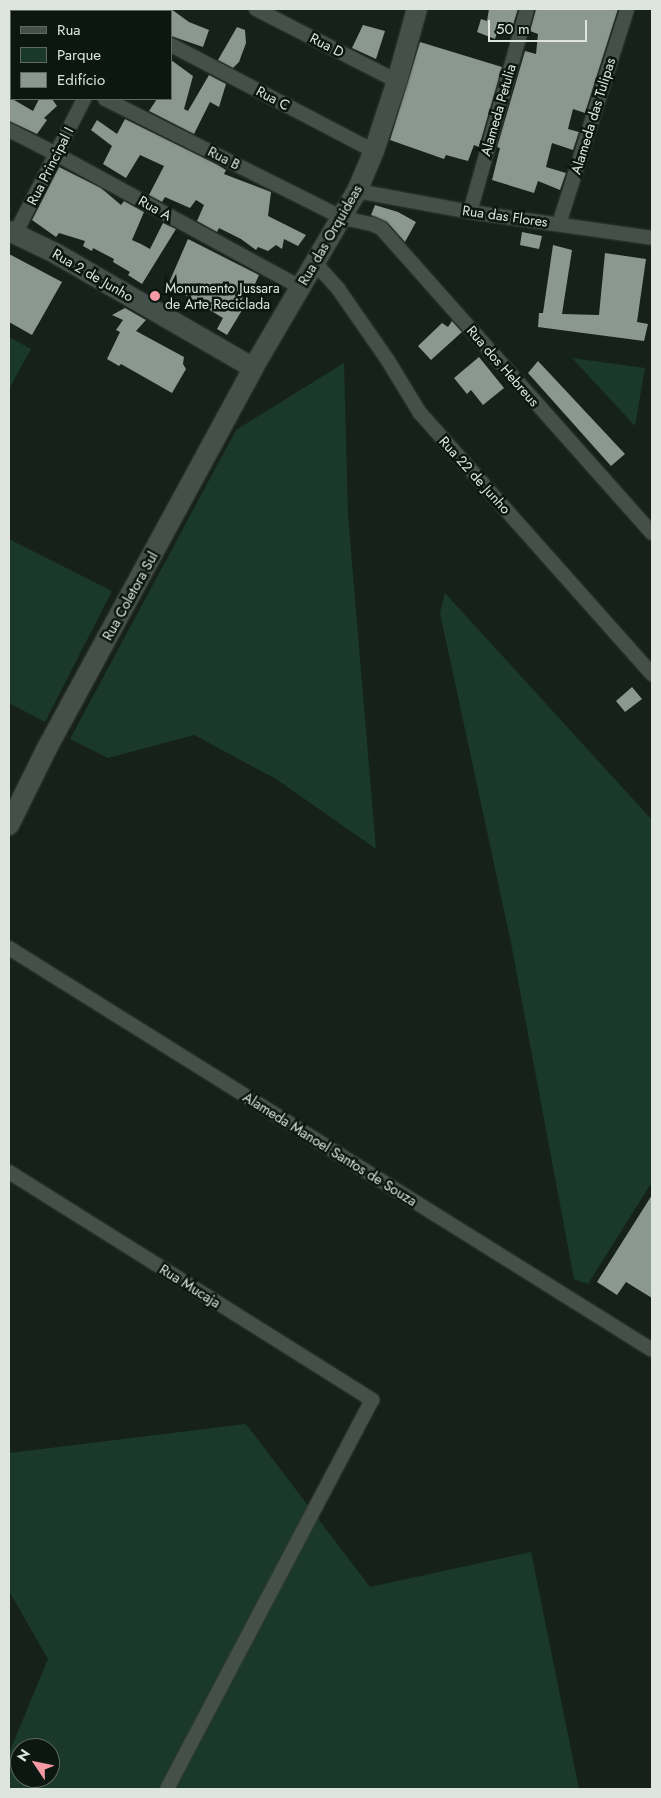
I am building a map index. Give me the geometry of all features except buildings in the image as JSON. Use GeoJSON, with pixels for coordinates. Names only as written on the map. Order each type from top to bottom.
{"type":"FeatureCollection","features":[{"type":"Feature","properties":{"kind":"street","name":"Rua D"},"geometry":{"type":"LineString","coordinates":[[256,9],[397,81]]}},
{"type":"Feature","properties":{"kind":"street","name":"Rua das Orquideas"},"geometry":{"type":"LineString","coordinates":[[254,368],[358,191],[374,151],[397,81],[415,9]]}},
{"type":"Feature","properties":{"kind":"street","name":"Alameda Petulia"},"geometry":{"type":"LineString","coordinates":[[470,212],[527,9]]}},
{"type":"Feature","properties":{"kind":"street","name":"Alameda das Tulipas"},"geometry":{"type":"LineString","coordinates":[[559,224],[627,9]]}},
{"type":"Feature","properties":{"kind":"street","name":"Rua C"},"geometry":{"type":"LineString","coordinates":[[172,46],[374,151]]}},
{"type":"Feature","properties":{"kind":"street","name":"Rua Principal I"},"geometry":{"type":"LineString","coordinates":[[12,232],[56,154],[83,100]]}},
{"type":"Feature","properties":{"kind":"street","name":"Rua B"},"geometry":{"type":"LineString","coordinates":[[106,100],[343,218]]}},
{"type":"Feature","properties":{"kind":"street","name":"Rua A"},"geometry":{"type":"LineString","coordinates":[[9,130],[300,287]]}},
{"type":"Feature","properties":{"kind":"street","name":"Rua das Flores"},"geometry":{"type":"LineString","coordinates":[[358,191],[470,212],[652,238]]}},
{"type":"Feature","properties":{"kind":"street","name":"Rua dos Hebreus"},"geometry":{"type":"LineString","coordinates":[[343,218],[372,224],[381,228],[652,533]]}},
{"type":"Feature","properties":{"kind":"street","name":"Rua 2 de Junho"},"geometry":{"type":"LineString","coordinates":[[12,232],[55,253],[254,368]]}},
{"type":"Feature","properties":{"kind":"street","name":"Rua 22 de Junho"},"geometry":{"type":"LineString","coordinates":[[315,263],[339,290],[387,359],[420,413],[652,674]]}},
{"type":"Feature","properties":{"kind":"street","name":"Rua Coletora Sul"},"geometry":{"type":"LineString","coordinates":[[9,825],[46,750],[254,368]]}},
{"type":"Feature","properties":{"kind":"street","name":"Alameda Manoel Santos de Souza"},"geometry":{"type":"LineString","coordinates":[[9,948],[652,1350]]}},
{"type":"Feature","properties":{"kind":"street","name":"Rua Mucaja"},"geometry":{"type":"LineString","coordinates":[[9,1172],[372,1400],[167,1789]]}},
{"type":"Feature","properties":{"kind":"green space"},"geometry":{"type":"Polygon","coordinates":[[[9,337],[31,349],[9,389],[9,337]]]}},
{"type":"Feature","properties":{"kind":"green space"},"geometry":{"type":"Polygon","coordinates":[[[572,358],[645,368],[635,426],[572,358]]]}},
{"type":"Feature","properties":{"kind":"green space"},"geometry":{"type":"Polygon","coordinates":[[[344,363],[348,515],[376,849],[276,779],[194,735],[108,758],[70,739],[236,430],[344,363]]]}},
{"type":"Feature","properties":{"kind":"green space"},"geometry":{"type":"Polygon","coordinates":[[[9,539],[112,591],[45,722],[9,703],[9,539]]]}},
{"type":"Feature","properties":{"kind":"green space"},"geometry":{"type":"Polygon","coordinates":[[[445,593],[652,820],[652,1182],[588,1284],[574,1279],[511,943],[440,613],[445,593]]]}},
{"type":"Feature","properties":{"kind":"green space"},"geometry":{"type":"Polygon","coordinates":[[[246,1424],[370,1587],[531,1552],[579,1789],[9,1789],[10,1751],[10,1788],[60,1788],[60,1738],[15,1738],[48,1659],[9,1591],[9,1453],[246,1424]]]}},
{"type":"Feature","properties":{"kind":"place","name":"Monumento Jussara de Arte Reciclada"},"geometry":{"type":"Point","coordinates":[155,296]}}]}
